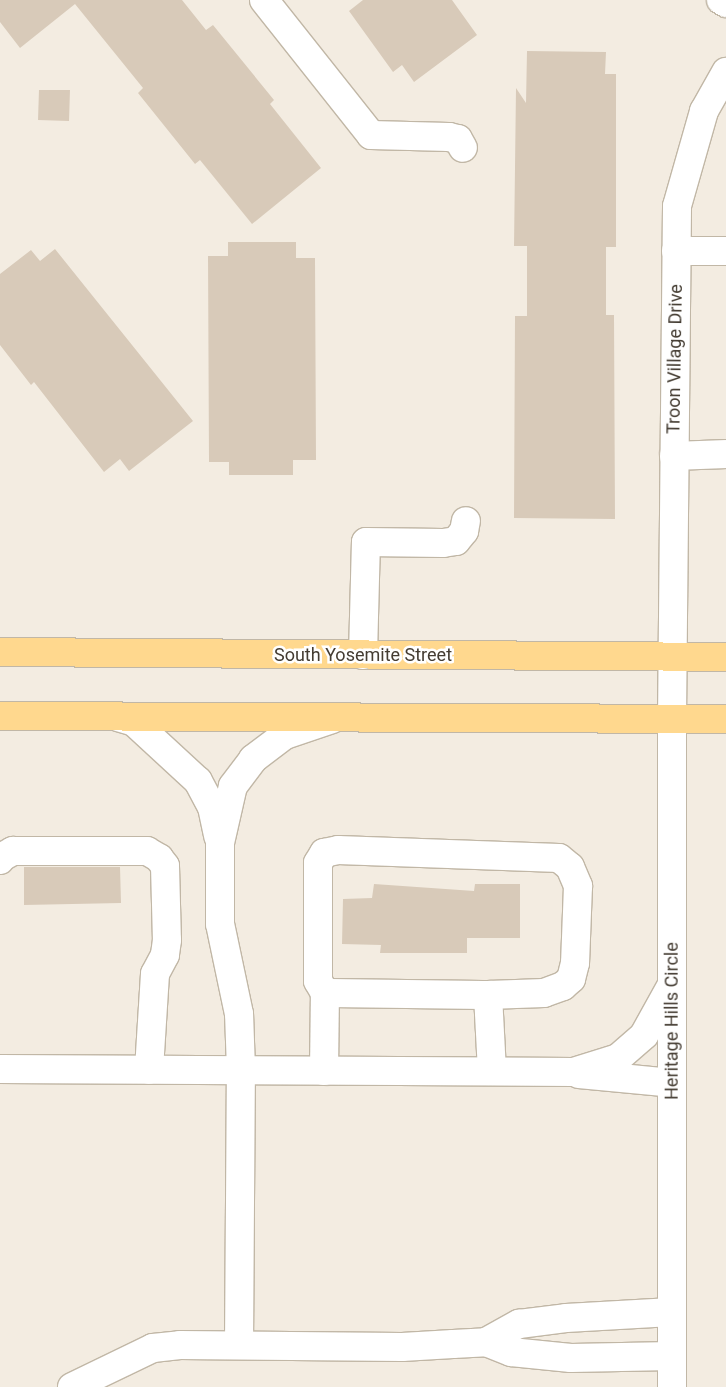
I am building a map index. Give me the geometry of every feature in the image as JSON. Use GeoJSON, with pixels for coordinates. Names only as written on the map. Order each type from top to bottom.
{"type":"FeatureCollection","features":[{"type":"Feature","properties":{"kind":"main road","name":"South Yosemite Street"},"geometry":{"type":"LineString","coordinates":[[0,652],[726,656]]}},
{"type":"Feature","properties":{"kind":"main road"},"geometry":{"type":"LineString","coordinates":[[0,716],[726,719]]}},
{"type":"Feature","properties":{"kind":"street"},"geometry":{"type":"LineString","coordinates":[[264,0],[371,136],[449,137],[458,139],[463,148]]}},
{"type":"Feature","properties":{"kind":"street"},"geometry":{"type":"LineString","coordinates":[[721,0],[726,3]]}},
{"type":"Feature","properties":{"kind":"street","name":"Troon Village Drive"},"geometry":{"type":"LineString","coordinates":[[673,655],[677,206],[704,111],[726,72]]}},
{"type":"Feature","properties":{"kind":"street"},"geometry":{"type":"LineString","coordinates":[[676,251],[726,251]]}},
{"type":"Feature","properties":{"kind":"street"},"geometry":{"type":"LineString","coordinates":[[674,456],[726,454]]}},
{"type":"Feature","properties":{"kind":"street"},"geometry":{"type":"LineString","coordinates":[[363,655],[366,542],[443,543],[456,541],[464,531],[466,521]]}},
{"type":"Feature","properties":{"kind":"street","name":"Heritage Hills Circle"},"geometry":{"type":"LineString","coordinates":[[672,1387],[673,655]]}},
{"type":"Feature","properties":{"kind":"street"},"geometry":{"type":"LineString","coordinates":[[118,717],[134,722],[198,781],[212,807],[220,843],[220,924],[239,1014],[242,1070],[239,1345]]}},
{"type":"Feature","properties":{"kind":"street"},"geometry":{"type":"LineString","coordinates":[[220,843],[233,786],[252,759],[285,735],[335,718]]}},
{"type":"Feature","properties":{"kind":"street"},"geometry":{"type":"LineString","coordinates":[[324,1071],[325,993],[318,981],[318,864],[324,853],[338,850],[559,858],[570,867],[578,886],[575,963],[571,979],[563,986],[544,993],[488,995],[325,993]]}},
{"type":"Feature","properties":{"kind":"street"},"geometry":{"type":"LineString","coordinates":[[0,860],[13,851],[147,851],[159,858],[165,866],[167,877],[167,940],[165,955],[154,974],[148,1070]]}},
{"type":"Feature","properties":{"kind":"street"},"geometry":{"type":"LineString","coordinates":[[573,1072],[618,1058],[644,1035],[665,1000],[672,982]]}},
{"type":"Feature","properties":{"kind":"street"},"geometry":{"type":"LineString","coordinates":[[488,995],[492,1071]]}},
{"type":"Feature","properties":{"kind":"street"},"geometry":{"type":"LineString","coordinates":[[0,1069],[573,1072],[585,1076],[672,1083]]}},
{"type":"Feature","properties":{"kind":"street"},"geometry":{"type":"LineString","coordinates":[[72,1387],[152,1348],[180,1345],[402,1347],[486,1342],[519,1324],[566,1318],[672,1312]]}},
{"type":"Feature","properties":{"kind":"street"},"geometry":{"type":"LineString","coordinates":[[486,1342],[511,1352],[571,1358],[672,1356]]}},
{"type":"Feature","properties":{"kind":"building"},"geometry":{"type":"Polygon","coordinates":[[[0,0],[182,0],[206,30],[213,25],[274,100],[270,104],[321,168],[252,224],[200,160],[195,164],[138,93],[143,88],[75,4],[20,48],[0,22],[0,0]]]}},
{"type":"Feature","properties":{"kind":"building"},"geometry":{"type":"Polygon","coordinates":[[[363,0],[452,0],[477,35],[414,82],[402,65],[393,72],[349,11],[363,0]]]}},
{"type":"Feature","properties":{"kind":"building"},"geometry":{"type":"Polygon","coordinates":[[[527,51],[606,52],[605,74],[616,74],[616,247],[606,247],[606,315],[614,315],[615,519],[514,518],[515,316],[527,316],[527,246],[514,246],[516,88],[526,103],[527,51]]]}},
{"type":"Feature","properties":{"kind":"building"},"geometry":{"type":"Polygon","coordinates":[[[39,90],[70,90],[69,121],[38,120],[39,90]]]}},
{"type":"Feature","properties":{"kind":"building"},"geometry":{"type":"Polygon","coordinates":[[[228,242],[296,242],[296,258],[315,258],[316,460],[293,460],[293,475],[229,475],[229,462],[209,462],[208,256],[228,256],[228,242]]]}},
{"type":"Feature","properties":{"kind":"building"},"geometry":{"type":"Polygon","coordinates":[[[55,249],[193,421],[129,471],[120,459],[104,472],[34,382],[31,385],[0,345],[0,274],[31,250],[40,261],[55,249]]]}},
{"type":"Feature","properties":{"kind":"building"},"geometry":{"type":"Polygon","coordinates":[[[24,867],[120,867],[121,903],[24,905],[24,867]]]}},
{"type":"Feature","properties":{"kind":"building"},"geometry":{"type":"Polygon","coordinates":[[[374,884],[474,891],[475,884],[520,884],[520,938],[467,938],[467,953],[380,953],[381,945],[342,944],[343,899],[372,898],[374,884]]]}}]}
